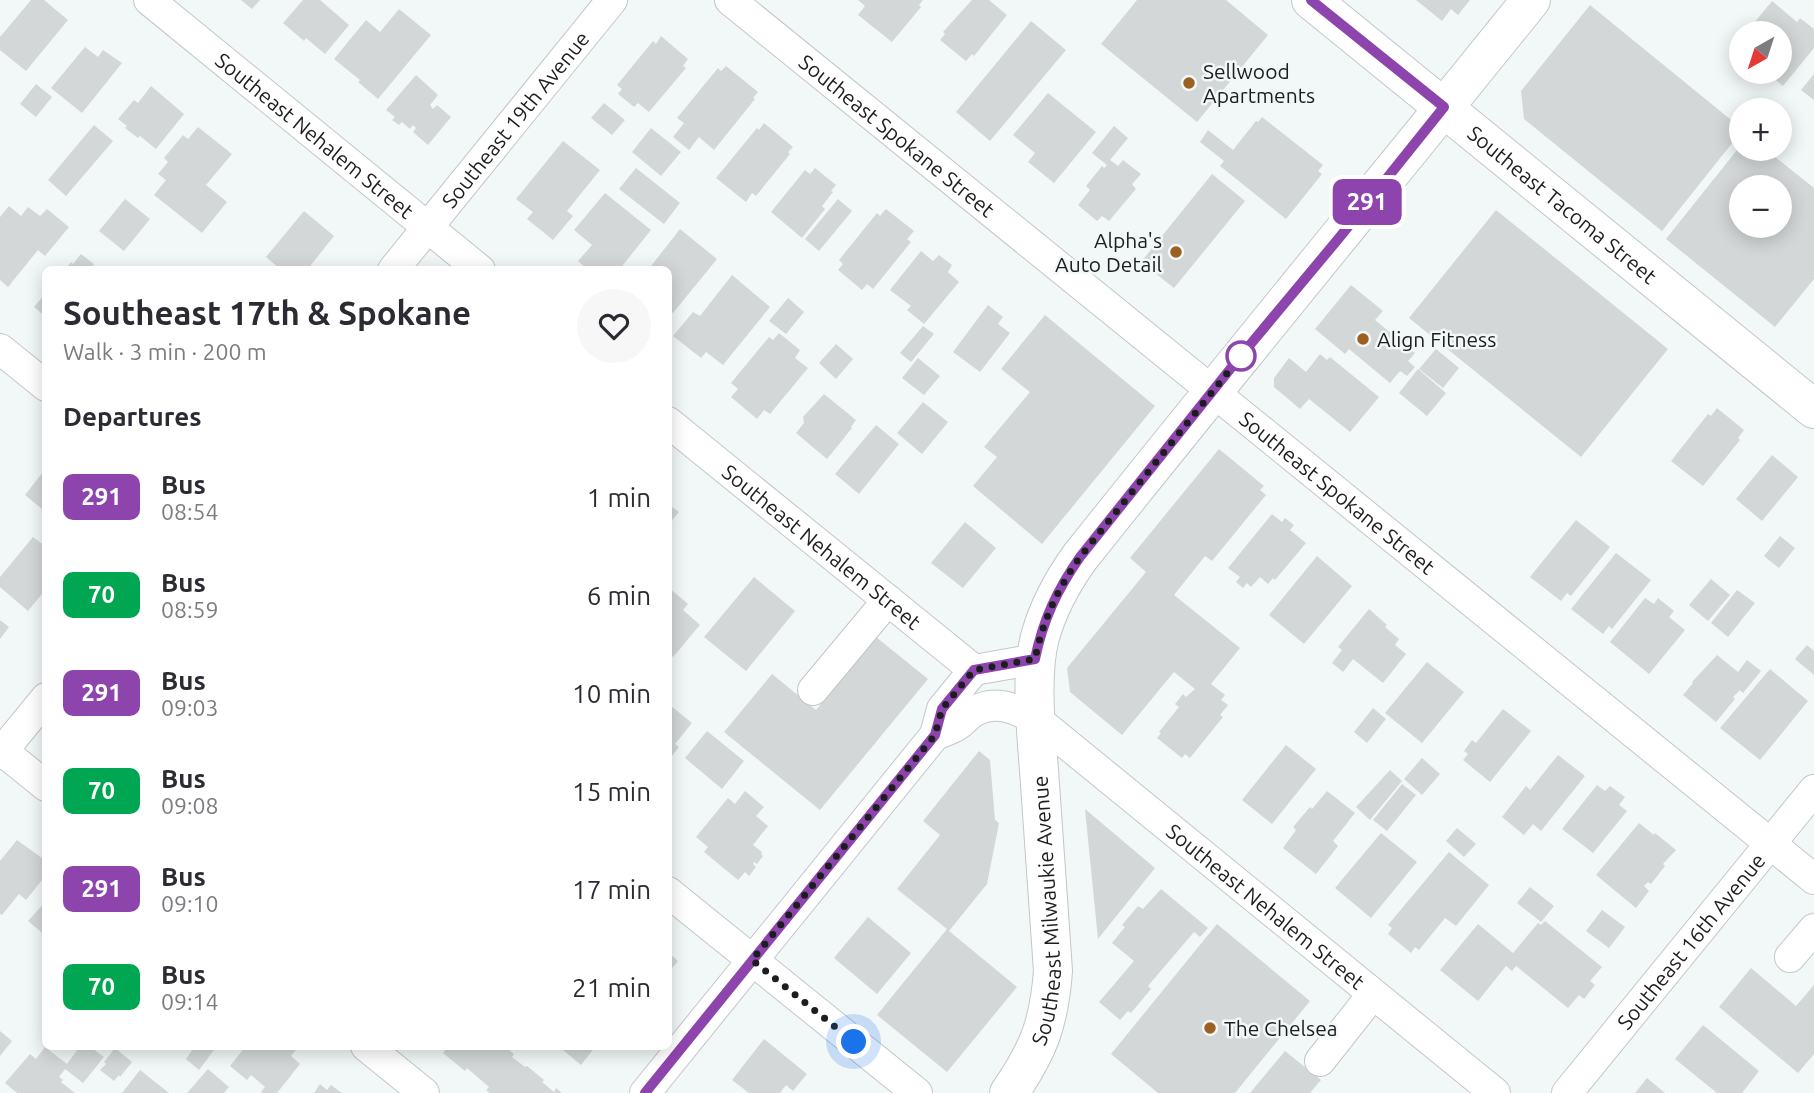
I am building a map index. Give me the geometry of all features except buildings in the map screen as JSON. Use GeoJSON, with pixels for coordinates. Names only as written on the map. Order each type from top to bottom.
{"type":"FeatureCollection","features":[{"type":"Feature","properties":{"kind":"main road","name":"Southeast Tacoma Street"},"geometry":{"type":"LineString","coordinates":[[1311,0],[1814,409]]}},
{"type":"Feature","properties":{"kind":"main road","name":"Southeast Milwaukie Avenue"},"geometry":{"type":"LineString","coordinates":[[1009,1093],[1034,1053],[1050,1003],[1053,971],[1036,719],[1035,659],[1048,613],[1063,580],[1531,0]]}},
{"type":"Feature","properties":{"kind":"street","name":"Southeast Nehalem Street"},"geometry":{"type":"LineString","coordinates":[[149,0],[475,266]]}},
{"type":"Feature","properties":{"kind":"street","name":"Southeast 19th Avenue"},"geometry":{"type":"LineString","coordinates":[[396,266],[612,0]]}},
{"type":"Feature","properties":{"kind":"street","name":"Southeast Spokane Street"},"geometry":{"type":"LineString","coordinates":[[730,0],[1814,879]]}},
{"type":"Feature","properties":{"kind":"street"},"geometry":{"type":"LineString","coordinates":[[0,349],[42,383]]}},
{"type":"Feature","properties":{"kind":"street","name":"Southeast Nehalem Street"},"geometry":{"type":"LineString","coordinates":[[672,425],[974,670]]}},
{"type":"Feature","properties":{"kind":"street"},"geometry":{"type":"LineString","coordinates":[[813,690],[888,600]]}},
{"type":"Feature","properties":{"kind":"street"},"geometry":{"type":"LineString","coordinates":[[645,1093],[935,735],[942,709],[974,670],[1035,659]]}},
{"type":"Feature","properties":{"kind":"street"},"geometry":{"type":"LineString","coordinates":[[42,703],[1,751],[42,783]]}},
{"type":"Feature","properties":{"kind":"street","name":"Southeast Nehalem Street"},"geometry":{"type":"LineString","coordinates":[[935,735],[958,725],[986,705],[1017,709],[1036,719],[1495,1093]]}},
{"type":"Feature","properties":{"kind":"street","name":"Southeast 16th Avenue"},"geometry":{"type":"LineString","coordinates":[[1567,1093],[1814,790]]}},
{"type":"Feature","properties":{"kind":"street"},"geometry":{"type":"LineString","coordinates":[[672,895],[917,1093]]}},
{"type":"Feature","properties":{"kind":"street"},"geometry":{"type":"LineString","coordinates":[[1790,957],[1814,929]]}},
{"type":"Feature","properties":{"kind":"street"},"geometry":{"type":"LineString","coordinates":[[1320,1060],[1373,994]]}},
{"type":"Feature","properties":{"kind":"street"},"geometry":{"type":"LineString","coordinates":[[371,1050],[424,1093]]}},
{"type":"Feature","properties":{"kind":"bus line","name":"291"},"geometry":{"type":"LineString","coordinates":[[645,1093],[935,735],[942,709],[974,670],[1035,659],[1048,613],[1063,580],[1080,557],[1444,107],[1311,0]]}},
{"type":"Feature","properties":{"kind":"place","name":"Sellwood Apartments"},"geometry":{"type":"Point","coordinates":[1189,83]}},
{"type":"Feature","properties":{"kind":"place","name":"Alpha's Auto Detail"},"geometry":{"type":"Point","coordinates":[1176,252]}},
{"type":"Feature","properties":{"kind":"place","name":"Align Fitness"},"geometry":{"type":"Point","coordinates":[1363,339]}},
{"type":"Feature","properties":{"kind":"place","name":"The Chelsea"},"geometry":{"type":"Point","coordinates":[1210,1028]}},
{"type":"Feature","properties":{"kind":"route"},"geometry":{"type":"LineString","coordinates":[[854,1042],[752,960],[935,735],[942,709],[974,670],[1035,659],[1048,613],[1063,580],[1241,356]]}}]}
